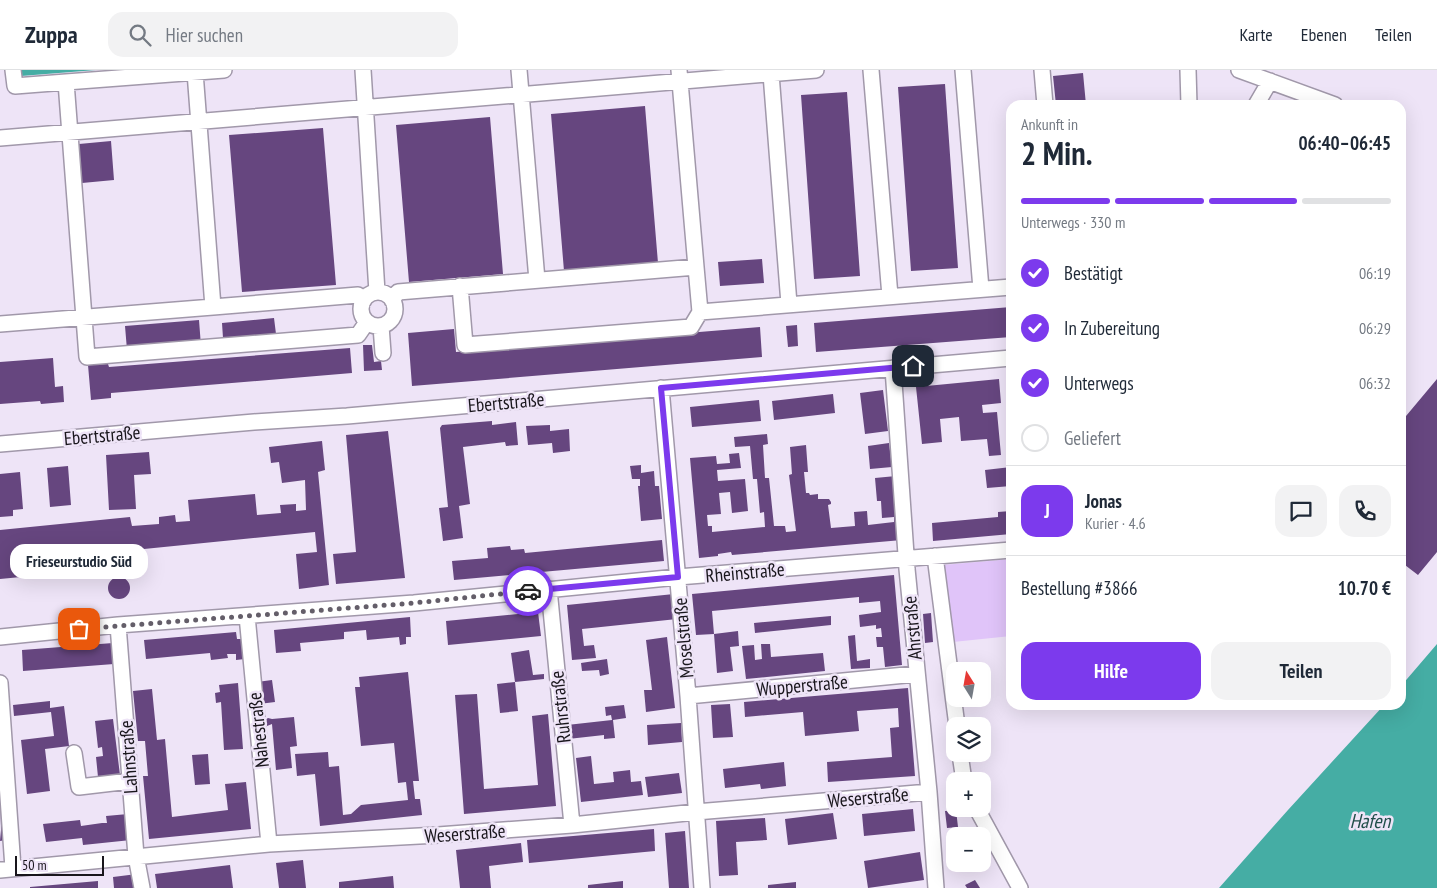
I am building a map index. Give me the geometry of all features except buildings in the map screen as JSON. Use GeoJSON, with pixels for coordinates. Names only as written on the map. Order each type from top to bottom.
{"type":"FeatureCollection","features":[{"type":"Feature","properties":{"kind":"street"},"geometry":{"type":"LineString","coordinates":[[13,70],[7,86],[224,70]]}},
{"type":"Feature","properties":{"kind":"street"},"geometry":{"type":"LineString","coordinates":[[363,70],[370,296],[361,309],[364,318],[374,324],[383,353]]}},
{"type":"Feature","properties":{"kind":"street"},"geometry":{"type":"LineString","coordinates":[[519,70],[537,280]]}},
{"type":"Feature","properties":{"kind":"street"},"geometry":{"type":"LineString","coordinates":[[0,138],[521,94],[680,76],[771,74],[816,70]]}},
{"type":"Feature","properties":{"kind":"street"},"geometry":{"type":"LineString","coordinates":[[871,70],[890,296]]}},
{"type":"Feature","properties":{"kind":"street"},"geometry":{"type":"LineString","coordinates":[[963,70],[981,289]]}},
{"type":"Feature","properties":{"kind":"street"},"geometry":{"type":"LineString","coordinates":[[1042,70],[1045,100]]}},
{"type":"Feature","properties":{"kind":"street"},"geometry":{"type":"LineString","coordinates":[[1188,70],[1189,100]]}},
{"type":"Feature","properties":{"kind":"street"},"geometry":{"type":"LineString","coordinates":[[1239,70],[1321,100]]}},
{"type":"Feature","properties":{"kind":"street"},"geometry":{"type":"LineString","coordinates":[[195,72],[213,307]]}},
{"type":"Feature","properties":{"kind":"street"},"geometry":{"type":"LineString","coordinates":[[771,74],[789,304]]}},
{"type":"Feature","properties":{"kind":"street"},"geometry":{"type":"LineString","coordinates":[[460,286],[465,345],[691,327],[700,312],[680,76]]}},
{"type":"Feature","properties":{"kind":"street"},"geometry":{"type":"LineString","coordinates":[[1259,100],[1270,81]]}},
{"type":"Feature","properties":{"kind":"street"},"geometry":{"type":"LineString","coordinates":[[0,324],[84,317],[358,296],[370,296],[386,294],[392,300],[393,316],[390,320],[374,324],[358,335],[87,357],[84,317],[70,132],[66,82]]}},
{"type":"Feature","properties":{"kind":"street"},"geometry":{"type":"LineString","coordinates":[[392,300],[398,292],[696,267]]}},
{"type":"Feature","properties":{"kind":"street"},"geometry":{"type":"LineString","coordinates":[[700,312],[1006,286]]}},
{"type":"Feature","properties":{"kind":"street","name":"Ebertstraße"},"geometry":{"type":"LineString","coordinates":[[0,444],[347,416],[1006,358]]}},
{"type":"Feature","properties":{"kind":"street","name":"Ahrstraße"},"geometry":{"type":"LineString","coordinates":[[893,368],[916,674],[929,792],[936,888]]}},
{"type":"Feature","properties":{"kind":"street","name":"Moselstraße"},"geometry":{"type":"LineString","coordinates":[[661,388],[688,696],[702,888]]}},
{"type":"Feature","properties":{"kind":"street","name":"Rheinstraße"},"geometry":{"type":"LineString","coordinates":[[0,637],[118,625],[414,603],[678,577],[1006,550]]}},
{"type":"Feature","properties":{"kind":"street"},"geometry":{"type":"LineString","coordinates":[[935,556],[956,717]]}},
{"type":"Feature","properties":{"kind":"street","name":"Ruhrstraße"},"geometry":{"type":"LineString","coordinates":[[549,589],[572,826]]}},
{"type":"Feature","properties":{"kind":"street","name":"Nahestraße"},"geometry":{"type":"LineString","coordinates":[[247,616],[270,844]]}},
{"type":"Feature","properties":{"kind":"street","name":"Lahnstraße"},"geometry":{"type":"LineString","coordinates":[[118,625],[136,856],[142,888]]}},
{"type":"Feature","properties":{"kind":"street","name":"Wupperstraße"},"geometry":{"type":"LineString","coordinates":[[688,696],[916,674]]}},
{"type":"Feature","properties":{"kind":"street"},"geometry":{"type":"LineString","coordinates":[[0,683],[6,869]]}},
{"type":"Feature","properties":{"kind":"street"},"geometry":{"type":"LineString","coordinates":[[74,753],[79,787],[130,781]]}},
{"type":"Feature","properties":{"kind":"street","name":"Weserstraße"},"geometry":{"type":"LineString","coordinates":[[6,869],[270,844],[572,826],[696,812],[929,792]]}},
{"type":"Feature","properties":{"kind":"street"},"geometry":{"type":"LineString","coordinates":[[981,817],[1020,888]]}},
{"type":"Feature","properties":{"kind":"shaded area"},"geometry":{"type":"Polygon","coordinates":[[[1006,559],[1006,637],[953,642],[943,565],[1006,559]]]}},
{"type":"Feature","properties":{"kind":"water"},"geometry":{"type":"Polygon","coordinates":[[[20,70],[96,70],[21,76],[20,70]]]}},
{"type":"Feature","properties":{"kind":"water","name":"Hafen"},"geometry":{"type":"Polygon","coordinates":[[[1437,644],[1437,888],[1219,888],[1379,710],[1406,710],[1406,680],[1437,644]]]}},
{"type":"Feature","properties":{"kind":"way so far"},"geometry":{"type":"LineString","coordinates":[[79,629],[414,603],[528,591]]}},
{"type":"Feature","properties":{"kind":"place","name":"Frieseurstudio Süd"},"geometry":{"type":"Point","coordinates":[79,629]}},
{"type":"Feature","properties":{"kind":"route"},"geometry":{"type":"LineString","coordinates":[[528,591],[678,577],[661,388],[913,366]]}}]}
